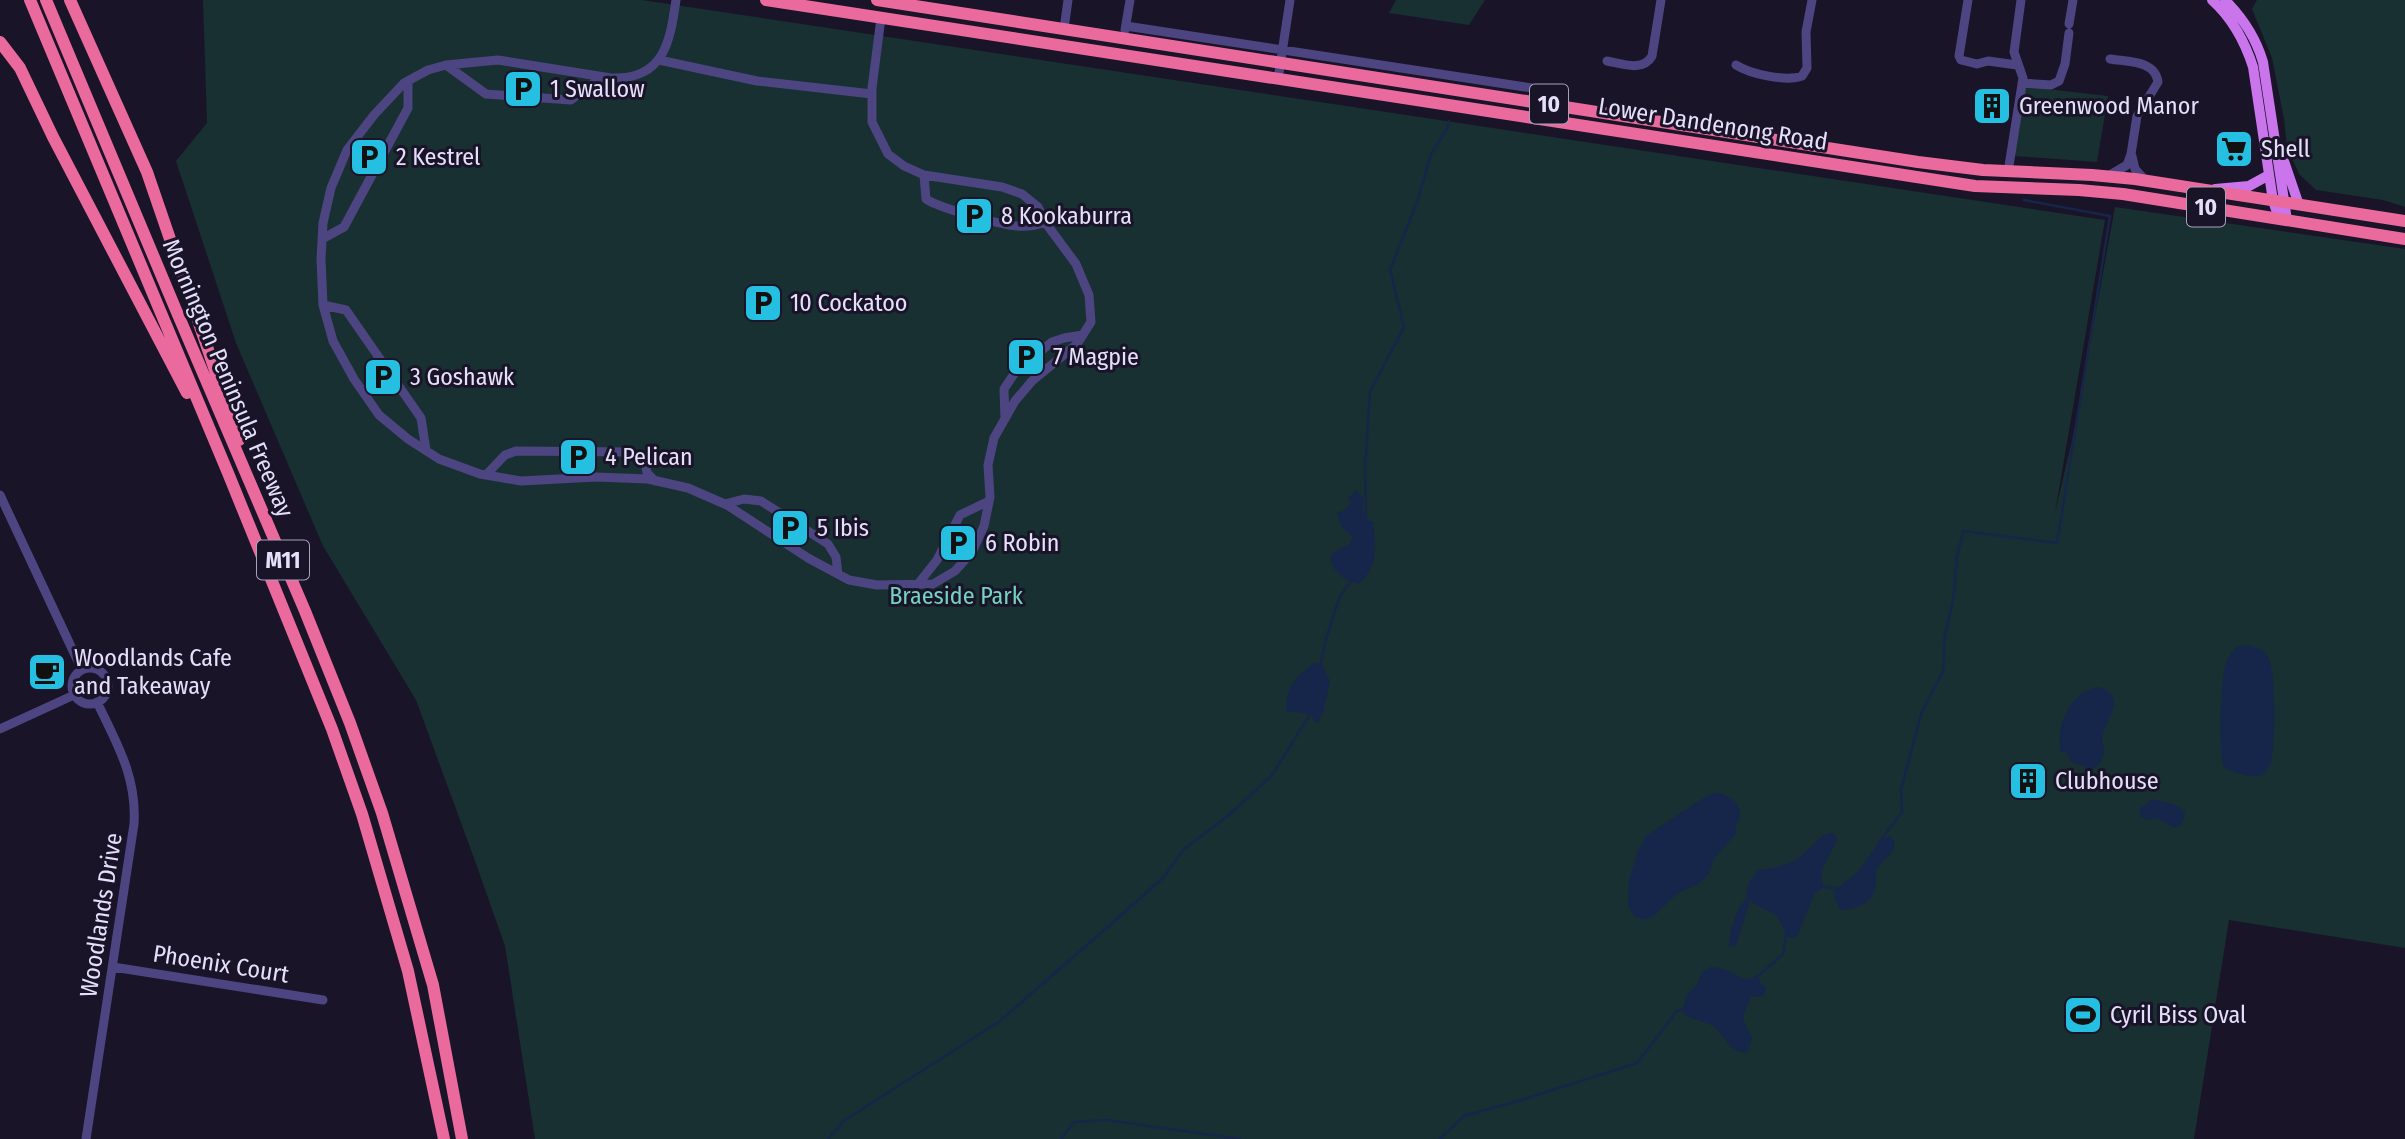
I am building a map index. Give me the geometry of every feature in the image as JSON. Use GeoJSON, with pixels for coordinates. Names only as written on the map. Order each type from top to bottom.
{"type":"FeatureCollection","features":[{"type":"Feature","properties":{"kind":"highway","name":"Mornington Peninsula Freeway"},"geometry":{"type":"LineString","coordinates":[[30,0],[302,652],[362,814],[408,971],[444,1139]]}},
{"type":"Feature","properties":{"kind":"highway","name":"Mornington Peninsula Freeway"},"geometry":{"type":"LineString","coordinates":[[46,0],[351,723],[382,813],[433,985],[462,1139]]}},
{"type":"Feature","properties":{"kind":"highway"},"geometry":{"type":"LineString","coordinates":[[70,0],[147,172],[245,458],[330,664],[351,723]]}},
{"type":"Feature","properties":{"kind":"highway","name":"Lower Dandenong Road"},"geometry":{"type":"LineString","coordinates":[[766,0],[1975,186],[2109,192],[2405,239]]}},
{"type":"Feature","properties":{"kind":"highway","name":"Lower Dandenong Road"},"geometry":{"type":"LineString","coordinates":[[877,0],[1064,29],[1125,32],[1281,56],[1555,105],[1918,162],[2008,172],[2145,180],[2405,221]]}},
{"type":"Feature","properties":{"kind":"highway"},"geometry":{"type":"LineString","coordinates":[[3,47],[20,68],[53,137],[228,473]]}},
{"type":"Feature","properties":{"kind":"main road"},"geometry":{"type":"LineString","coordinates":[[2213,0],[2233,25],[2253,67],[2269,175],[2283,219]]}},
{"type":"Feature","properties":{"kind":"main road"},"geometry":{"type":"LineString","coordinates":[[2225,0],[2246,24],[2261,55],[2276,142],[2279,201]]}},
{"type":"Feature","properties":{"kind":"main road"},"geometry":{"type":"LineString","coordinates":[[2276,142],[2300,205]]}},
{"type":"Feature","properties":{"kind":"main road"},"geometry":{"type":"LineString","coordinates":[[2205,190],[2249,186],[2269,175]]}},
{"type":"Feature","properties":{"kind":"street"},"geometry":{"type":"LineString","coordinates":[[676,0],[670,38],[659,60],[637,75],[623,78],[603,77],[498,60],[446,65],[428,70],[408,81],[374,115],[347,150],[331,188],[322,239],[323,305],[333,341],[354,379],[379,415],[408,439],[439,459],[486,475],[521,481],[596,477],[655,481],[688,488],[725,504],[807,558],[849,580],[877,585],[933,584],[955,571],[972,552],[984,526],[989,502],[988,465],[994,438],[1015,401],[1032,381],[1077,344],[1083,335],[1091,322],[1089,295],[1076,264],[1045,222],[1038,206],[1022,194],[1002,187],[923,175],[888,154],[872,122],[872,94],[881,18]]}},
{"type":"Feature","properties":{"kind":"street"},"geometry":{"type":"LineString","coordinates":[[1064,29],[1068,0]]}},
{"type":"Feature","properties":{"kind":"street"},"geometry":{"type":"LineString","coordinates":[[1125,32],[1130,0]]}},
{"type":"Feature","properties":{"kind":"street"},"geometry":{"type":"LineString","coordinates":[[1278,79],[1290,0]]}},
{"type":"Feature","properties":{"kind":"street"},"geometry":{"type":"LineString","coordinates":[[1607,61],[1638,66],[1649,62],[1661,0]]}},
{"type":"Feature","properties":{"kind":"street"},"geometry":{"type":"LineString","coordinates":[[1736,65],[1752,72],[1792,78],[1802,76],[1807,68],[1806,32],[1812,0]]}},
{"type":"Feature","properties":{"kind":"street"},"geometry":{"type":"LineString","coordinates":[[1968,0],[1959,55],[1961,60],[1977,64],[1989,61],[2017,65]]}},
{"type":"Feature","properties":{"kind":"street"},"geometry":{"type":"LineString","coordinates":[[2008,172],[2022,83],[2022,73],[2017,65],[2014,47],[2021,0]]}},
{"type":"Feature","properties":{"kind":"street"},"geometry":{"type":"LineString","coordinates":[[2022,83],[2051,85],[2059,81],[2065,64],[2073,0]]}},
{"type":"Feature","properties":{"kind":"street","name":"Lower Dandenong Road"},"geometry":{"type":"LineString","coordinates":[[1281,56],[1548,91],[1555,105]]}},
{"type":"Feature","properties":{"kind":"street"},"geometry":{"type":"LineString","coordinates":[[2107,176],[2124,169],[2131,154],[2137,116],[2155,89],[2158,78],[2155,71],[2146,65],[2110,59]]}},
{"type":"Feature","properties":{"kind":"street"},"geometry":{"type":"LineString","coordinates":[[659,60],[757,81],[872,94]]}},
{"type":"Feature","properties":{"kind":"street"},"geometry":{"type":"LineString","coordinates":[[446,65],[486,94],[571,100],[603,77]]}},
{"type":"Feature","properties":{"kind":"street"},"geometry":{"type":"LineString","coordinates":[[322,239],[344,227],[408,108],[408,81]]}},
{"type":"Feature","properties":{"kind":"street"},"geometry":{"type":"LineString","coordinates":[[2131,154],[2134,169],[2145,180]]}},
{"type":"Feature","properties":{"kind":"street"},"geometry":{"type":"LineString","coordinates":[[923,175],[926,199],[937,206],[1014,226],[1035,226],[1045,222]]}},
{"type":"Feature","properties":{"kind":"street"},"geometry":{"type":"LineString","coordinates":[[323,305],[346,310],[421,418],[426,450]]}},
{"type":"Feature","properties":{"kind":"street"},"geometry":{"type":"LineString","coordinates":[[1005,420],[1004,388],[1016,371],[1052,342],[1083,335]]}},
{"type":"Feature","properties":{"kind":"street"},"geometry":{"type":"LineString","coordinates":[[486,475],[505,455],[516,451],[631,452],[645,461],[647,473],[655,481]]}},
{"type":"Feature","properties":{"kind":"street"},"geometry":{"type":"LineString","coordinates":[[0,495],[82,670]]}},
{"type":"Feature","properties":{"kind":"street"},"geometry":{"type":"LineString","coordinates":[[725,504],[744,499],[761,501],[828,544],[836,557],[838,574]]}},
{"type":"Feature","properties":{"kind":"street"},"geometry":{"type":"LineString","coordinates":[[918,584],[937,560],[960,515],[989,502]]}},
{"type":"Feature","properties":{"kind":"street"},"geometry":{"type":"LineString","coordinates":[[82,670],[99,670],[106,679],[106,695],[97,702],[87,704],[74,695],[73,679],[82,670]]}},
{"type":"Feature","properties":{"kind":"street"},"geometry":{"type":"LineString","coordinates":[[0,729],[74,695]]}},
{"type":"Feature","properties":{"kind":"street","name":"Woodlands Drive"},"geometry":{"type":"LineString","coordinates":[[86,1139],[135,804],[126,762],[97,702]]}},
{"type":"Feature","properties":{"kind":"street","name":"Phoenix Court"},"geometry":{"type":"LineString","coordinates":[[113,967],[323,1000]]}},
{"type":"Feature","properties":{"kind":"green space","name":"Braeside Park"},"geometry":{"type":"Polygon","coordinates":[[[203,0],[642,0],[2105,220],[2055,513],[2073,436],[2115,207],[2405,249],[2405,948],[2229,920],[2194,1139],[535,1139],[505,946],[416,700],[323,546],[236,343],[176,161],[207,123],[203,0]]]}},
{"type":"Feature","properties":{"kind":"green space"},"geometry":{"type":"Polygon","coordinates":[[[1396,0],[1485,0],[1469,25],[1389,13],[1396,0]]]}},
{"type":"Feature","properties":{"kind":"green space"},"geometry":{"type":"Polygon","coordinates":[[[2257,0],[2405,0],[2405,207],[2383,200],[2316,190],[2299,174],[2287,147],[2272,58],[2252,9],[2257,0]]]}},
{"type":"Feature","properties":{"kind":"green space"},"geometry":{"type":"Polygon","coordinates":[[[2029,87],[2108,96],[2097,162],[2014,156],[2024,90],[2029,87]]]}},
{"type":"Feature","properties":{"kind":"water"},"geometry":{"type":"Polygon","coordinates":[[[1356,490],[1364,499],[1362,509],[1367,521],[1373,521],[1375,547],[1370,569],[1359,584],[1339,574],[1331,560],[1331,554],[1349,544],[1353,537],[1342,527],[1337,513],[1345,510],[1351,503],[1348,498],[1356,490]]]}},
{"type":"Feature","properties":{"kind":"water"},"geometry":{"type":"Polygon","coordinates":[[[2247,645],[2265,653],[2273,678],[2273,749],[2270,765],[2261,776],[2247,776],[2225,769],[2221,749],[2221,703],[2225,666],[2236,647],[2247,645]]]}},
{"type":"Feature","properties":{"kind":"water"},"geometry":{"type":"Polygon","coordinates":[[[1315,663],[1322,664],[1330,681],[1323,713],[1317,724],[1310,714],[1287,711],[1288,696],[1293,683],[1315,663]]]}},
{"type":"Feature","properties":{"kind":"water"},"geometry":{"type":"Polygon","coordinates":[[[2098,687],[2108,691],[2114,702],[2102,739],[2102,760],[2089,771],[2084,766],[2071,762],[2066,752],[2061,753],[2060,733],[2066,712],[2072,703],[2088,690],[2098,687]]]}},
{"type":"Feature","properties":{"kind":"water"},"geometry":{"type":"Polygon","coordinates":[[[1717,792],[1731,798],[1739,808],[1740,818],[1736,824],[1736,834],[1715,857],[1709,873],[1698,884],[1678,893],[1646,920],[1635,917],[1628,906],[1629,880],[1637,853],[1646,836],[1717,792]]]}},
{"type":"Feature","properties":{"kind":"water"},"geometry":{"type":"Polygon","coordinates":[[[2153,799],[2182,809],[2185,813],[2178,827],[2157,818],[2148,820],[2141,817],[2139,809],[2153,799]]]}},
{"type":"Feature","properties":{"kind":"water"},"geometry":{"type":"Polygon","coordinates":[[[1835,834],[1837,840],[1823,869],[1824,887],[1814,894],[1798,935],[1794,938],[1786,937],[1777,916],[1750,901],[1736,946],[1729,947],[1734,921],[1757,869],[1773,868],[1796,860],[1821,837],[1835,834]]]}},
{"type":"Feature","properties":{"kind":"water"},"geometry":{"type":"Polygon","coordinates":[[[1890,836],[1895,844],[1892,852],[1876,869],[1872,896],[1860,906],[1841,910],[1834,897],[1835,890],[1858,872],[1881,839],[1890,836]]]}},
{"type":"Feature","properties":{"kind":"water"},"geometry":{"type":"Polygon","coordinates":[[[1710,967],[1724,969],[1745,979],[1757,975],[1766,988],[1764,996],[1751,997],[1744,1015],[1752,1038],[1748,1052],[1737,1051],[1714,1027],[1683,1013],[1686,995],[1696,987],[1702,972],[1710,967]]]}},
{"type":"Feature","properties":{"kind":"waterway"},"geometry":{"type":"LineString","coordinates":[[1366,522],[1365,464],[1370,392],[1404,327],[1390,270],[1417,202],[1431,154],[1449,121]]}},
{"type":"Feature","properties":{"kind":"waterway"},"geometry":{"type":"LineString","coordinates":[[1880,841],[1902,812],[1901,789],[1922,711],[1943,672],[1945,634],[1953,602],[1957,557],[1963,531],[2057,543],[2110,216],[2024,200]]}},
{"type":"Feature","properties":{"kind":"waterway"},"geometry":{"type":"LineString","coordinates":[[1320,667],[1339,598],[1352,579]]}},
{"type":"Feature","properties":{"kind":"waterway"},"geometry":{"type":"LineString","coordinates":[[828,1139],[845,1120],[1000,1021],[1119,917],[1164,877],[1183,850],[1229,815],[1273,774],[1311,712]]}},
{"type":"Feature","properties":{"kind":"waterway"},"geometry":{"type":"LineString","coordinates":[[1821,886],[1838,889]]}},
{"type":"Feature","properties":{"kind":"waterway"},"geometry":{"type":"LineString","coordinates":[[1757,977],[1783,954],[1786,936]]}},
{"type":"Feature","properties":{"kind":"waterway"},"geometry":{"type":"LineString","coordinates":[[1440,1139],[1464,1116],[1637,1063],[1677,1011],[1686,1008]]}},
{"type":"Feature","properties":{"kind":"waterway"},"geometry":{"type":"LineString","coordinates":[[1061,1139],[1074,1122],[1106,1120],[1240,1139]]}},
{"type":"Feature","properties":{"kind":"place","name":"1 Swallow"},"geometry":{"type":"Point","coordinates":[523,89]}},
{"type":"Feature","properties":{"kind":"place","name":"Greenwood Manor"},"geometry":{"type":"Point","coordinates":[1992,106]}},
{"type":"Feature","properties":{"kind":"place","name":"Shell"},"geometry":{"type":"Point","coordinates":[2234,149]}},
{"type":"Feature","properties":{"kind":"place","name":"2 Kestrel"},"geometry":{"type":"Point","coordinates":[369,157]}},
{"type":"Feature","properties":{"kind":"place","name":"8 Kookaburra"},"geometry":{"type":"Point","coordinates":[974,216]}},
{"type":"Feature","properties":{"kind":"place","name":"10 Cockatoo"},"geometry":{"type":"Point","coordinates":[763,303]}},
{"type":"Feature","properties":{"kind":"place","name":"7 Magpie"},"geometry":{"type":"Point","coordinates":[1026,357]}},
{"type":"Feature","properties":{"kind":"place","name":"3 Goshawk"},"geometry":{"type":"Point","coordinates":[383,377]}},
{"type":"Feature","properties":{"kind":"place","name":"4 Pelican"},"geometry":{"type":"Point","coordinates":[578,457]}},
{"type":"Feature","properties":{"kind":"place","name":"5 Ibis"},"geometry":{"type":"Point","coordinates":[790,528]}},
{"type":"Feature","properties":{"kind":"place","name":"6 Robin"},"geometry":{"type":"Point","coordinates":[958,543]}},
{"type":"Feature","properties":{"kind":"place","name":"Woodlands Cafe and Takeaway"},"geometry":{"type":"Point","coordinates":[47,672]}},
{"type":"Feature","properties":{"kind":"place","name":"Clubhouse"},"geometry":{"type":"Point","coordinates":[2028,781]}},
{"type":"Feature","properties":{"kind":"place","name":"Cyril Biss Oval"},"geometry":{"type":"Point","coordinates":[2083,1015]}}]}
